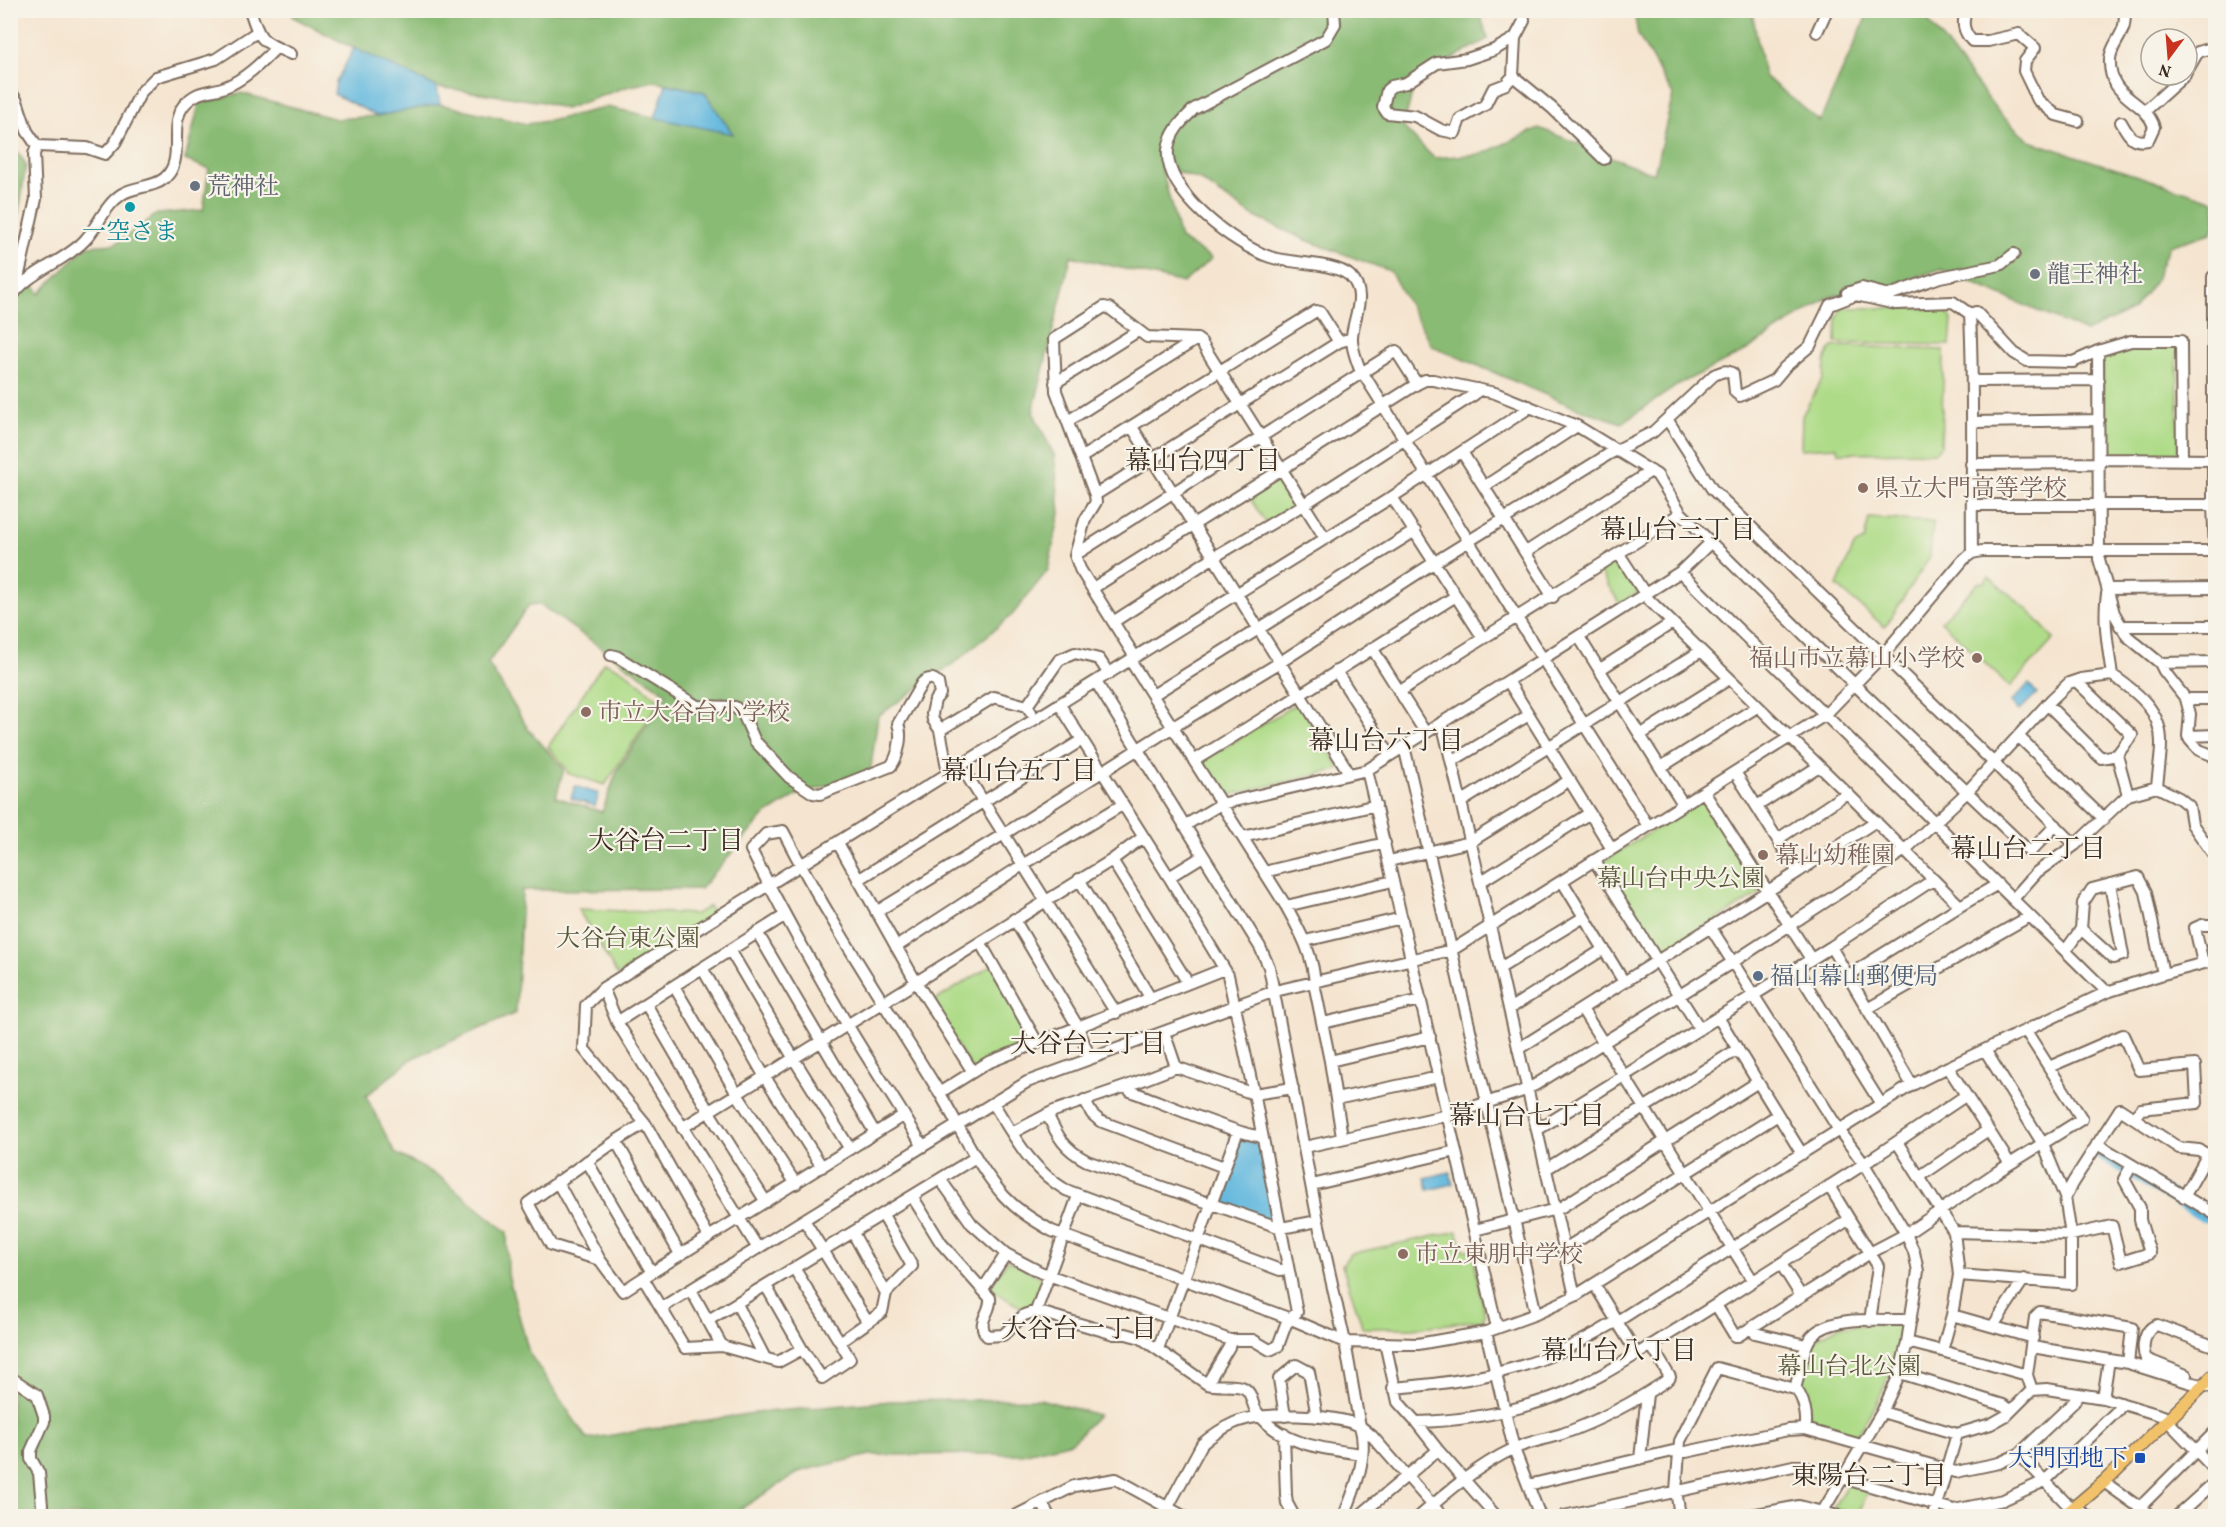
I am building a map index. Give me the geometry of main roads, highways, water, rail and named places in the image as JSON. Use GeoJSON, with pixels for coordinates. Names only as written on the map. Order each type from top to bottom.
{"type":"FeatureCollection","features":[{"type":"Feature","properties":{"kind":"main road"},"geometry":{"type":"LineString","coordinates":[[2064,1516],[2104,1482],[2216,1373]]}},
{"type":"Feature","properties":{"kind":"water"},"geometry":{"type":"Polygon","coordinates":[[[354,48],[437,87],[440,104],[377,116],[334,94],[336,82],[354,48]]]}},
{"type":"Feature","properties":{"kind":"water"},"geometry":{"type":"Polygon","coordinates":[[[666,84],[704,92],[733,134],[655,118],[666,84]]]}},
{"type":"Feature","properties":{"kind":"water"},"geometry":{"type":"Polygon","coordinates":[[[2029,684],[2037,693],[2019,711],[2011,702],[2029,684]]]}},
{"type":"Feature","properties":{"kind":"water"},"geometry":{"type":"Polygon","coordinates":[[[575,786],[599,794],[595,806],[571,798],[575,786]]]}},
{"type":"Feature","properties":{"kind":"water"},"geometry":{"type":"Polygon","coordinates":[[[1241,1138],[1260,1145],[1278,1225],[1214,1202],[1241,1138]]]}},
{"type":"Feature","properties":{"kind":"water"},"geometry":{"type":"Polygon","coordinates":[[[1450,1172],[1453,1184],[1428,1190],[1425,1178],[1450,1172]]]}},
{"type":"Feature","properties":{"kind":"waterway"},"geometry":{"type":"LineString","coordinates":[[2098,1152],[2203,1216],[2216,1221]]}},
{"type":"Feature","properties":{"kind":"place","name":"荒神社"},"geometry":{"type":"Point","coordinates":[195,186]}},
{"type":"Feature","properties":{"kind":"place","name":"一空さま"},"geometry":{"type":"Point","coordinates":[130,207]}},
{"type":"Feature","properties":{"kind":"place","name":"龍王神社"},"geometry":{"type":"Point","coordinates":[2035,274]}},
{"type":"Feature","properties":{"kind":"place","name":"県立大門高等学校"},"geometry":{"type":"Point","coordinates":[1863,488]}},
{"type":"Feature","properties":{"kind":"place","name":"福山市立幕山小学校"},"geometry":{"type":"Point","coordinates":[1977,658]}},
{"type":"Feature","properties":{"kind":"place","name":"市立大谷台小学校"},"geometry":{"type":"Point","coordinates":[586,712]}},
{"type":"Feature","properties":{"kind":"place","name":"幕山幼稚園"},"geometry":{"type":"Point","coordinates":[1763,855]}},
{"type":"Feature","properties":{"kind":"place","name":"福山幕山郵便局"},"geometry":{"type":"Point","coordinates":[1758,976]}},
{"type":"Feature","properties":{"kind":"place","name":"市立東朋中学校"},"geometry":{"type":"Point","coordinates":[1403,1254]}},
{"type":"Feature","properties":{"kind":"place","name":"大門団地下"},"geometry":{"type":"Point","coordinates":[2140,1458]}},
{"type":"Feature","properties":{"kind":"district","name":"幕山台四丁目"},"geometry":{"type":"Point","coordinates":[1203,460]}},
{"type":"Feature","properties":{"kind":"district","name":"幕山台三丁目"},"geometry":{"type":"Point","coordinates":[1678,529]}},
{"type":"Feature","properties":{"kind":"district","name":"幕山台六丁目"},"geometry":{"type":"Point","coordinates":[1386,740]}},
{"type":"Feature","properties":{"kind":"district","name":"幕山台五丁目"},"geometry":{"type":"Point","coordinates":[1019,770]}},
{"type":"Feature","properties":{"kind":"district","name":"大谷台二丁目"},"geometry":{"type":"Point","coordinates":[666,840]}},
{"type":"Feature","properties":{"kind":"district","name":"幕山台二丁目"},"geometry":{"type":"Point","coordinates":[2028,848]}},
{"type":"Feature","properties":{"kind":"district","name":"大谷台三丁目"},"geometry":{"type":"Point","coordinates":[1088,1043]}},
{"type":"Feature","properties":{"kind":"district","name":"幕山台七丁目"},"geometry":{"type":"Point","coordinates":[1527,1115]}},
{"type":"Feature","properties":{"kind":"district","name":"大谷台一丁目"},"geometry":{"type":"Point","coordinates":[1079,1328]}},
{"type":"Feature","properties":{"kind":"district","name":"幕山台八丁目"},"geometry":{"type":"Point","coordinates":[1619,1350]}},
{"type":"Feature","properties":{"kind":"district","name":"東陽台二丁目"},"geometry":{"type":"Point","coordinates":[1869,1475]}},
{"type":"Feature","properties":{"kind":"park label","name":"幕山台中央公園"},"geometry":{"type":"Point","coordinates":[1681,878]}},
{"type":"Feature","properties":{"kind":"park label","name":"大谷台東公園"},"geometry":{"type":"Point","coordinates":[628,938]}},
{"type":"Feature","properties":{"kind":"park label","name":"幕山台北公園"},"geometry":{"type":"Point","coordinates":[1849,1366]}}]}
